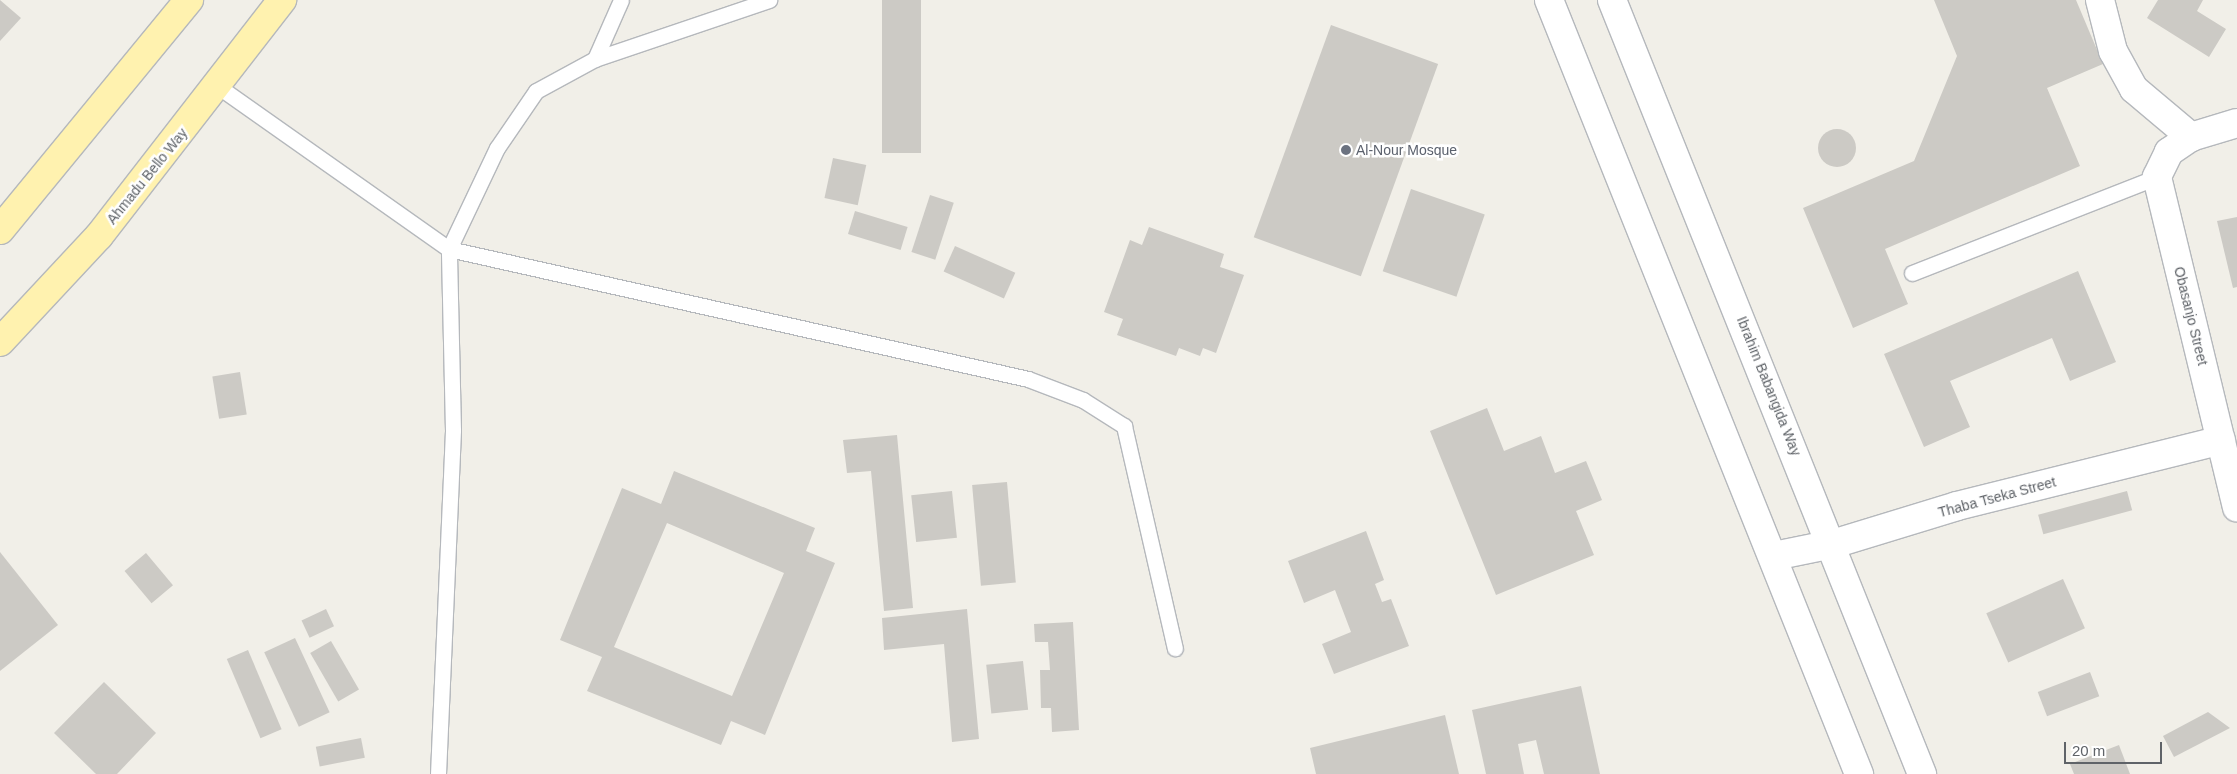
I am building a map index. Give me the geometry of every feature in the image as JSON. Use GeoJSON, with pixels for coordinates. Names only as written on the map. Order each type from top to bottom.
{"type":"FeatureCollection","features":[{"type":"Feature","properties":{"kind":"main road"},"geometry":{"type":"LineString","coordinates":[[0,230],[189,0]]}},
{"type":"Feature","properties":{"kind":"main road","name":"Ahmadu Bello Way"},"geometry":{"type":"LineString","coordinates":[[0,342],[99,236],[219,87],[282,0]]}},
{"type":"Feature","properties":{"kind":"main road"},"geometry":{"type":"LineString","coordinates":[[1549,0],[1774,556],[1859,774]]}},
{"type":"Feature","properties":{"kind":"main road","name":"Ibrahim Babangida Way"},"geometry":{"type":"LineString","coordinates":[[1612,0],[1834,544],[1922,774]]}},
{"type":"Feature","properties":{"kind":"main road"},"geometry":{"type":"LineString","coordinates":[[2100,0],[2113,50],[2134,89],[2191,137]]}},
{"type":"Feature","properties":{"kind":"main road"},"geometry":{"type":"LineString","coordinates":[[2157,177],[2170,152],[2191,137],[2237,123]]}},
{"type":"Feature","properties":{"kind":"main road","name":"Obasanjo Street"},"geometry":{"type":"LineString","coordinates":[[2157,177],[2237,506]]}},
{"type":"Feature","properties":{"kind":"main road","name":"Thaba Tseka Street"},"geometry":{"type":"LineString","coordinates":[[1774,556],[1834,544],[1957,506],[2221,440]]}},
{"type":"Feature","properties":{"kind":"lane"},"geometry":{"type":"LineString","coordinates":[[595,59],[621,0]]}},
{"type":"Feature","properties":{"kind":"lane"},"geometry":{"type":"LineString","coordinates":[[438,774],[453,430],[449,249],[497,148],[536,92],[595,59],[769,0]]}},
{"type":"Feature","properties":{"kind":"lane"},"geometry":{"type":"LineString","coordinates":[[219,87],[449,249],[1028,379],[1083,400],[1124,426],[1175,648]]}},
{"type":"Feature","properties":{"kind":"lane"},"geometry":{"type":"LineString","coordinates":[[1912,274],[2157,177]]}},
{"type":"Feature","properties":{"kind":"building"},"geometry":{"type":"Polygon","coordinates":[[[0,0],[21,18],[0,41],[0,0]]]}},
{"type":"Feature","properties":{"kind":"building"},"geometry":{"type":"Polygon","coordinates":[[[882,0],[921,0],[921,153],[882,153],[882,0]]]}},
{"type":"Feature","properties":{"kind":"building"},"geometry":{"type":"Polygon","coordinates":[[[1934,0],[2076,0],[2103,64],[2047,88],[2080,166],[1885,249],[1908,304],[1853,328],[1803,208],[1914,161],[1957,56],[1934,0]]]}},
{"type":"Feature","properties":{"kind":"building"},"geometry":{"type":"Polygon","coordinates":[[[2158,0],[2203,0],[2197,11],[2226,29],[2209,57],[2147,18],[2158,0]]]}},
{"type":"Feature","properties":{"kind":"building","name":"Al-Nour Mosque"},"geometry":{"type":"Polygon","coordinates":[[[1331,25],[1438,64],[1361,276],[1254,237],[1331,25]]]}},
{"type":"Feature","properties":{"kind":"building"},"geometry":{"type":"Polygon","coordinates":[[[1837,129],[1851,134],[1856,148],[1851,162],[1837,167],[1823,162],[1818,148],[1823,134],[1837,129]]]}},
{"type":"Feature","properties":{"kind":"building"},"geometry":{"type":"Polygon","coordinates":[[[833,158],[866,165],[858,205],[824,198],[833,158]]]}},
{"type":"Feature","properties":{"kind":"building"},"geometry":{"type":"Polygon","coordinates":[[[1411,189],[1485,214],[1456,297],[1383,271],[1411,189]]]}},
{"type":"Feature","properties":{"kind":"building"},"geometry":{"type":"Polygon","coordinates":[[[930,195],[954,203],[935,260],[911,252],[930,195]]]}},
{"type":"Feature","properties":{"kind":"building"},"geometry":{"type":"Polygon","coordinates":[[[855,211],[908,227],[901,250],[848,234],[855,211]]]}},
{"type":"Feature","properties":{"kind":"building"},"geometry":{"type":"Polygon","coordinates":[[[2237,217],[2237,287],[2233,288],[2217,221],[2237,217]]]}},
{"type":"Feature","properties":{"kind":"building"},"geometry":{"type":"Polygon","coordinates":[[[1149,227],[1224,254],[1220,267],[1244,275],[1216,353],[1203,348],[1200,356],[1179,348],[1176,356],[1117,335],[1123,319],[1104,312],[1130,240],[1142,245],[1149,227]]]}},
{"type":"Feature","properties":{"kind":"building"},"geometry":{"type":"Polygon","coordinates":[[[955,246],[1015,273],[1004,298],[944,272],[955,246]]]}},
{"type":"Feature","properties":{"kind":"building"},"geometry":{"type":"Polygon","coordinates":[[[2078,271],[2116,362],[2070,381],[2052,338],[1950,381],[1970,427],[1924,447],[1884,354],[2078,271]]]}},
{"type":"Feature","properties":{"kind":"building"},"geometry":{"type":"Polygon","coordinates":[[[240,372],[247,414],[219,419],[212,376],[240,372]]]}},
{"type":"Feature","properties":{"kind":"building"},"geometry":{"type":"Polygon","coordinates":[[[1487,408],[1504,451],[1541,436],[1555,473],[1586,461],[1602,500],[1576,511],[1594,555],[1496,595],[1430,431],[1487,408]]]}},
{"type":"Feature","properties":{"kind":"building"},"geometry":{"type":"Polygon","coordinates":[[[897,435],[913,608],[884,611],[871,471],[847,473],[843,440],[897,435]]]}},
{"type":"Feature","properties":{"kind":"building"},"geometry":{"type":"Polygon","coordinates":[[[674,471],[815,528],[806,551],[835,563],[765,735],[731,721],[721,745],[587,691],[602,657],[560,640],[622,488],[661,504],[674,471]],[[667,523],[614,647],[732,696],[784,573],[667,523]]]}},
{"type":"Feature","properties":{"kind":"building"},"geometry":{"type":"Polygon","coordinates":[[[1007,482],[1016,583],[981,586],[972,485],[1007,482]]]}},
{"type":"Feature","properties":{"kind":"building"},"geometry":{"type":"Polygon","coordinates":[[[952,491],[957,538],[916,542],[911,495],[952,491]]]}},
{"type":"Feature","properties":{"kind":"building"},"geometry":{"type":"Polygon","coordinates":[[[2127,491],[2132,510],[2043,534],[2038,515],[2127,491]]]}},
{"type":"Feature","properties":{"kind":"building"},"geometry":{"type":"Polygon","coordinates":[[[1366,531],[1384,580],[1375,584],[1382,602],[1391,599],[1409,646],[1334,674],[1322,644],[1351,632],[1335,590],[1304,603],[1288,561],[1366,531]]]}},
{"type":"Feature","properties":{"kind":"building"},"geometry":{"type":"Polygon","coordinates":[[[0,552],[58,625],[0,671],[0,552]]]}},
{"type":"Feature","properties":{"kind":"building"},"geometry":{"type":"Polygon","coordinates":[[[146,553],[173,585],[152,603],[125,571],[146,553]]]}},
{"type":"Feature","properties":{"kind":"building"},"geometry":{"type":"Polygon","coordinates":[[[2063,579],[2085,628],[2008,662],[1986,613],[2063,579]]]}},
{"type":"Feature","properties":{"kind":"building"},"geometry":{"type":"Polygon","coordinates":[[[326,609],[334,626],[310,638],[302,620],[326,609]]]}},
{"type":"Feature","properties":{"kind":"building"},"geometry":{"type":"Polygon","coordinates":[[[967,609],[979,739],[952,742],[944,644],[884,650],[882,618],[967,609]]]}},
{"type":"Feature","properties":{"kind":"building"},"geometry":{"type":"Polygon","coordinates":[[[1073,622],[1079,730],[1052,732],[1051,708],[1041,708],[1040,670],[1050,670],[1048,642],[1035,642],[1034,624],[1073,622]]]}},
{"type":"Feature","properties":{"kind":"building"},"geometry":{"type":"Polygon","coordinates":[[[295,638],[330,712],[299,727],[264,652],[295,638]]]}},
{"type":"Feature","properties":{"kind":"building"},"geometry":{"type":"Polygon","coordinates":[[[331,641],[359,689],[338,701],[310,653],[331,641]]]}},
{"type":"Feature","properties":{"kind":"building"},"geometry":{"type":"Polygon","coordinates":[[[248,650],[282,729],[260,738],[227,659],[248,650]]]}},
{"type":"Feature","properties":{"kind":"building"},"geometry":{"type":"Polygon","coordinates":[[[1023,661],[1028,710],[991,714],[986,665],[1023,661]]]}},
{"type":"Feature","properties":{"kind":"building"},"geometry":{"type":"Polygon","coordinates":[[[2090,672],[2099,696],[2047,716],[2038,692],[2090,672]]]}},
{"type":"Feature","properties":{"kind":"building"},"geometry":{"type":"Polygon","coordinates":[[[104,682],[156,733],[117,774],[96,774],[54,733],[104,682]]]}},
{"type":"Feature","properties":{"kind":"building"},"geometry":{"type":"Polygon","coordinates":[[[1581,686],[1600,774],[1544,774],[1536,740],[1518,744],[1524,774],[1486,774],[1472,710],[1581,686]]]}},
{"type":"Feature","properties":{"kind":"building"},"geometry":{"type":"Polygon","coordinates":[[[2208,712],[2230,728],[2174,757],[2163,736],[2208,712]]]}},
{"type":"Feature","properties":{"kind":"building"},"geometry":{"type":"Polygon","coordinates":[[[1445,715],[1459,774],[1316,774],[1310,748],[1445,715]]]}},
{"type":"Feature","properties":{"kind":"building"},"geometry":{"type":"Polygon","coordinates":[[[361,738],[365,758],[320,766],[316,747],[361,738]]]}},
{"type":"Feature","properties":{"kind":"building"},"geometry":{"type":"Polygon","coordinates":[[[2119,745],[2130,774],[2074,774],[2070,764],[2119,745]]]}},
{"type":"Feature","properties":{"kind":"place","name":"Al-Nour Mosque"},"geometry":{"type":"Point","coordinates":[1346,150]}}]}
